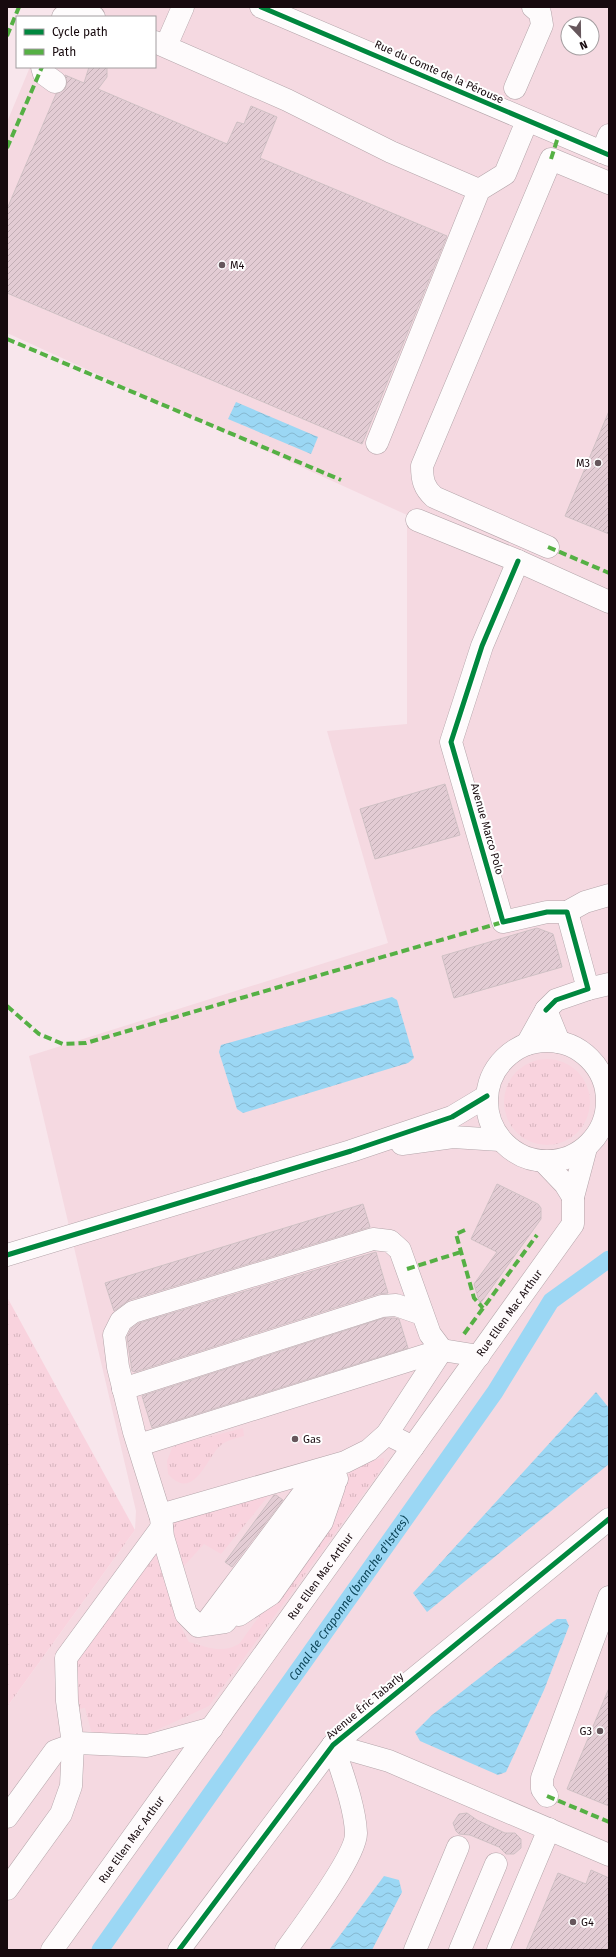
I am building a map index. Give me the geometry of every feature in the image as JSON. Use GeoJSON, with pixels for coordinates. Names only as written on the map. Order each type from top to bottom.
{"type":"FeatureCollection","features":[{"type":"Feature","properties":{"kind":"street"},"geometry":{"type":"LineString","coordinates":[[182,7],[160,44],[287,100],[391,152],[479,190]]}},
{"type":"Feature","properties":{"kind":"street","name":"Rue du Comte de la Pérouse"},"geometry":{"type":"LineString","coordinates":[[261,7],[528,121],[607,148]]}},
{"type":"Feature","properties":{"kind":"street"},"geometry":{"type":"LineString","coordinates":[[515,88],[542,24],[539,9]]}},
{"type":"Feature","properties":{"kind":"street"},"geometry":{"type":"LineString","coordinates":[[65,16],[73,11],[81,11],[92,16]]}},
{"type":"Feature","properties":{"kind":"street"},"geometry":{"type":"LineString","coordinates":[[377,443],[479,190],[505,174],[528,121]]}},
{"type":"Feature","properties":{"kind":"street"},"geometry":{"type":"LineString","coordinates":[[548,547],[434,497],[427,491],[423,484],[422,466],[551,159],[609,183]]}},
{"type":"Feature","properties":{"kind":"street"},"geometry":{"type":"LineString","coordinates":[[417,520],[518,561],[609,602]]}},
{"type":"Feature","properties":{"kind":"street","name":"Avenue Marco Polo"},"geometry":{"type":"LineString","coordinates":[[518,561],[482,646],[451,742],[503,922],[547,912],[567,912]]}},
{"type":"Feature","properties":{"kind":"street"},"geometry":{"type":"LineString","coordinates":[[528,1044],[546,1010],[556,1000],[599,986],[567,912],[585,902],[609,895]]}},
{"type":"Feature","properties":{"kind":"street"},"geometry":{"type":"LineString","coordinates":[[546,1010],[559,1042]]}},
{"type":"Feature","properties":{"kind":"street"},"geometry":{"type":"LineString","coordinates":[[543,1041],[559,1042],[599,1057],[599,1070],[606,1085],[608,1102],[606,1127],[586,1148],[573,1156],[544,1162],[528,1158],[512,1151],[500,1140],[490,1119],[487,1096],[491,1079],[500,1064],[512,1052],[528,1044],[543,1041]]}},
{"type":"Feature","properties":{"kind":"street"},"geometry":{"type":"LineString","coordinates":[[7,1255],[351,1151],[452,1117],[487,1096]]}},
{"type":"Feature","properties":{"kind":"street"},"geometry":{"type":"LineString","coordinates":[[351,1151],[453,1137],[500,1140]]}},
{"type":"Feature","properties":{"kind":"street","name":"Rue Ellen Mac Arthur"},"geometry":{"type":"LineString","coordinates":[[52,1950],[573,1224],[573,1197],[586,1148]]}},
{"type":"Feature","properties":{"kind":"street"},"geometry":{"type":"LineString","coordinates":[[544,1162],[565,1184],[573,1197]]}},
{"type":"Feature","properties":{"kind":"street"},"geometry":{"type":"LineString","coordinates":[[338,1474],[322,1522],[270,1594],[225,1622],[198,1626],[186,1614],[123,1390],[118,1367],[114,1335],[121,1321],[133,1312],[373,1239],[390,1241],[400,1250],[430,1334],[442,1350]]}},
{"type":"Feature","properties":{"kind":"street"},"geometry":{"type":"LineString","coordinates":[[123,1390],[382,1306],[396,1304],[422,1314]]}},
{"type":"Feature","properties":{"kind":"street"},"geometry":{"type":"LineString","coordinates":[[138,1445],[442,1350],[479,1356]]}},
{"type":"Feature","properties":{"kind":"street"},"geometry":{"type":"LineString","coordinates":[[204,1626],[308,1487],[338,1474],[387,1434],[442,1350]]}},
{"type":"Feature","properties":{"kind":"street"},"geometry":{"type":"LineString","coordinates":[[387,1434],[413,1447]]}},
{"type":"Feature","properties":{"kind":"street"},"geometry":{"type":"LineString","coordinates":[[7,1889],[61,1814],[71,1786],[72,1744],[67,1701],[66,1658],[161,1521],[338,1474]]}},
{"type":"Feature","properties":{"kind":"street","name":"Avenue Éric Tabarly"},"geometry":{"type":"LineString","coordinates":[[179,1950],[333,1745],[609,1519]]}},
{"type":"Feature","properties":{"kind":"street"},"geometry":{"type":"LineString","coordinates":[[547,1796],[542,1789],[542,1778],[609,1597]]}},
{"type":"Feature","properties":{"kind":"street"},"geometry":{"type":"LineString","coordinates":[[7,1817],[55,1751],[77,1743],[147,1746],[212,1728]]}},
{"type":"Feature","properties":{"kind":"street"},"geometry":{"type":"LineString","coordinates":[[333,1745],[389,1761],[609,1855]]}},
{"type":"Feature","properties":{"kind":"street"},"geometry":{"type":"LineString","coordinates":[[286,1950],[345,1864],[356,1834],[348,1790],[333,1745]]}},
{"type":"Feature","properties":{"kind":"street"},"geometry":{"type":"LineString","coordinates":[[498,1950],[549,1829]]}},
{"type":"Feature","properties":{"kind":"street"},"geometry":{"type":"LineString","coordinates":[[415,1950],[458,1847]]}},
{"type":"Feature","properties":{"kind":"street"},"geometry":{"type":"LineString","coordinates":[[460,1950],[496,1864]]}},
{"type":"Feature","properties":{"kind":"shaded area"},"geometry":{"type":"Polygon","coordinates":[[[55,7],[609,7],[609,1950],[7,1950],[7,1707],[135,1530],[136,1511],[29,1056],[388,943],[327,731],[407,724],[407,515],[7,333],[7,122],[30,68],[156,68],[156,16],[51,16],[55,7]]]}},
{"type":"Feature","properties":{"kind":"green space"},"geometry":{"type":"Polygon","coordinates":[[[547,1059],[564,1062],[578,1071],[587,1085],[590,1102],[587,1119],[578,1133],[564,1142],[547,1145],[530,1142],[516,1133],[507,1119],[504,1102],[507,1085],[516,1071],[530,1062],[547,1059]]]}},
{"type":"Feature","properties":{"kind":"green space"},"geometry":{"type":"Polygon","coordinates":[[[7,1297],[135,1530],[7,1707],[7,1297]]]}},
{"type":"Feature","properties":{"kind":"green space"},"geometry":{"type":"Polygon","coordinates":[[[243,1428],[244,1436],[223,1443],[215,1451],[199,1475],[192,1481],[185,1484],[177,1482],[168,1474],[167,1461],[172,1448],[183,1442],[243,1428]]]}},
{"type":"Feature","properties":{"kind":"green space"},"geometry":{"type":"Polygon","coordinates":[[[384,1458],[384,1465],[375,1478],[209,1706],[146,1735],[92,1734],[85,1708],[78,1709],[73,1659],[153,1547],[180,1625],[189,1642],[214,1649],[227,1649],[233,1647],[239,1644],[335,1513],[346,1477],[357,1465],[369,1460],[384,1458]]]}},
{"type":"Feature","properties":{"kind":"green space"},"geometry":{"type":"Polygon","coordinates":[[[270,1494],[221,1554],[204,1544],[183,1567],[172,1528],[175,1520],[270,1494]]]}},
{"type":"Feature","properties":{"kind":"water"},"geometry":{"type":"Polygon","coordinates":[[[236,402],[318,437],[311,454],[228,419],[236,402]]]}},
{"type":"Feature","properties":{"kind":"water"},"geometry":{"type":"Polygon","coordinates":[[[392,997],[397,1000],[414,1058],[408,1063],[243,1113],[237,1109],[219,1052],[221,1045],[392,997]]]}},
{"type":"Feature","properties":{"kind":"water"},"geometry":{"type":"Polygon","coordinates":[[[596,1392],[609,1408],[609,1464],[427,1612],[413,1593],[596,1392]]]}},
{"type":"Feature","properties":{"kind":"water"},"geometry":{"type":"Polygon","coordinates":[[[557,1619],[566,1619],[569,1626],[544,1690],[506,1772],[498,1775],[420,1741],[415,1732],[432,1715],[557,1619]]]}},
{"type":"Feature","properties":{"kind":"water"},"geometry":{"type":"Polygon","coordinates":[[[384,1876],[399,1880],[402,1892],[372,1950],[329,1950],[384,1876]]]}},
{"type":"Feature","properties":{"kind":"building","name":"M4"},"geometry":{"type":"Polygon","coordinates":[[[89,68],[107,68],[107,77],[98,89],[227,144],[237,122],[244,124],[251,106],[277,117],[260,158],[447,236],[362,444],[7,293],[7,209],[56,94],[65,89],[67,83],[65,75],[84,83],[89,68]]]}},
{"type":"Feature","properties":{"kind":"building","name":"M3"},"geometry":{"type":"Polygon","coordinates":[[[609,411],[609,534],[565,516],[609,411]]]}},
{"type":"Feature","properties":{"kind":"building"},"geometry":{"type":"Polygon","coordinates":[[[445,784],[460,835],[375,859],[360,809],[445,784]]]}},
{"type":"Feature","properties":{"kind":"building"},"geometry":{"type":"Polygon","coordinates":[[[537,928],[553,934],[562,967],[454,998],[442,956],[537,928]]]}},
{"type":"Feature","properties":{"kind":"building"},"geometry":{"type":"Polygon","coordinates":[[[497,1184],[538,1204],[541,1208],[541,1219],[480,1304],[474,1284],[497,1252],[471,1239],[497,1184]]]}},
{"type":"Feature","properties":{"kind":"building"},"geometry":{"type":"Polygon","coordinates":[[[363,1204],[370,1227],[129,1300],[114,1311],[105,1283],[363,1204]]]}},
{"type":"Feature","properties":{"kind":"building"},"geometry":{"type":"Polygon","coordinates":[[[376,1252],[388,1293],[378,1294],[135,1372],[132,1371],[127,1337],[131,1329],[139,1323],[376,1252]]]}},
{"type":"Feature","properties":{"kind":"building"},"geometry":{"type":"Polygon","coordinates":[[[384,1318],[399,1319],[408,1348],[152,1428],[142,1396],[384,1318]]]}},
{"type":"Feature","properties":{"kind":"building"},"geometry":{"type":"Polygon","coordinates":[[[274,1495],[283,1500],[232,1567],[225,1562],[274,1495]]]}},
{"type":"Feature","properties":{"kind":"building","name":"G3"},"geometry":{"type":"Polygon","coordinates":[[[609,1688],[609,1806],[567,1789],[609,1688]]]}},
{"type":"Feature","properties":{"kind":"building"},"geometry":{"type":"Polygon","coordinates":[[[467,1813],[477,1820],[505,1833],[515,1833],[521,1839],[521,1848],[514,1854],[506,1854],[499,1847],[470,1835],[459,1834],[453,1823],[459,1814],[467,1813]]]}},
{"type":"Feature","properties":{"kind":"building","name":"G4"},"geometry":{"type":"Polygon","coordinates":[[[591,1870],[609,1878],[609,1950],[526,1950],[558,1873],[586,1884],[591,1870]]]}},
{"type":"Feature","properties":{"kind":"waterway","name":"Canal de Craponne (branche d'Istres)"},"geometry":{"type":"LineString","coordinates":[[100,1950],[495,1392],[551,1301],[609,1259]]}},
{"type":"Feature","properties":{"kind":"marked path"},"geometry":{"type":"LineString","coordinates":[[7,36],[19,7]]}},
{"type":"Feature","properties":{"kind":"marked path"},"geometry":{"type":"LineString","coordinates":[[7,148],[42,68]]}},
{"type":"Feature","properties":{"kind":"marked path"},"geometry":{"type":"LineString","coordinates":[[551,159],[559,134]]}},
{"type":"Feature","properties":{"kind":"marked path"},"geometry":{"type":"LineString","coordinates":[[7,339],[341,480]]}},
{"type":"Feature","properties":{"kind":"marked path"},"geometry":{"type":"LineString","coordinates":[[548,547],[609,573]]}},
{"type":"Feature","properties":{"kind":"marked path"},"geometry":{"type":"LineString","coordinates":[[7,1006],[39,1034],[63,1044],[86,1043],[503,922]]}},
{"type":"Feature","properties":{"kind":"marked path"},"geometry":{"type":"LineString","coordinates":[[465,1230],[456,1234],[474,1298],[483,1308]]}},
{"type":"Feature","properties":{"kind":"marked path"},"geometry":{"type":"LineString","coordinates":[[464,1334],[537,1235]]}},
{"type":"Feature","properties":{"kind":"marked path"},"geometry":{"type":"LineString","coordinates":[[407,1269],[461,1252]]}},
{"type":"Feature","properties":{"kind":"marked path"},"geometry":{"type":"LineString","coordinates":[[547,1796],[609,1822]]}},
{"type":"Feature","properties":{"kind":"cycle path"},"geometry":{"type":"LineString","coordinates":[[261,7],[609,155]]}},
{"type":"Feature","properties":{"kind":"cycle path"},"geometry":{"type":"LineString","coordinates":[[518,561],[482,646],[451,742],[503,922],[547,912],[567,912],[588,989],[556,1000],[546,1010]]}},
{"type":"Feature","properties":{"kind":"cycle path"},"geometry":{"type":"LineString","coordinates":[[7,1255],[351,1151],[452,1117],[487,1096]]}},
{"type":"Feature","properties":{"kind":"cycle path"},"geometry":{"type":"LineString","coordinates":[[179,1950],[333,1745],[609,1519]]}},
{"type":"Feature","properties":{"kind":"place","name":"M4"},"geometry":{"type":"Point","coordinates":[222,265]}},
{"type":"Feature","properties":{"kind":"place","name":"M3"},"geometry":{"type":"Point","coordinates":[598,463]}},
{"type":"Feature","properties":{"kind":"place","name":"Gas"},"geometry":{"type":"Point","coordinates":[295,1439]}},
{"type":"Feature","properties":{"kind":"place","name":"G3"},"geometry":{"type":"Point","coordinates":[600,1731]}},
{"type":"Feature","properties":{"kind":"place","name":"G4"},"geometry":{"type":"Point","coordinates":[573,1922]}}]}
